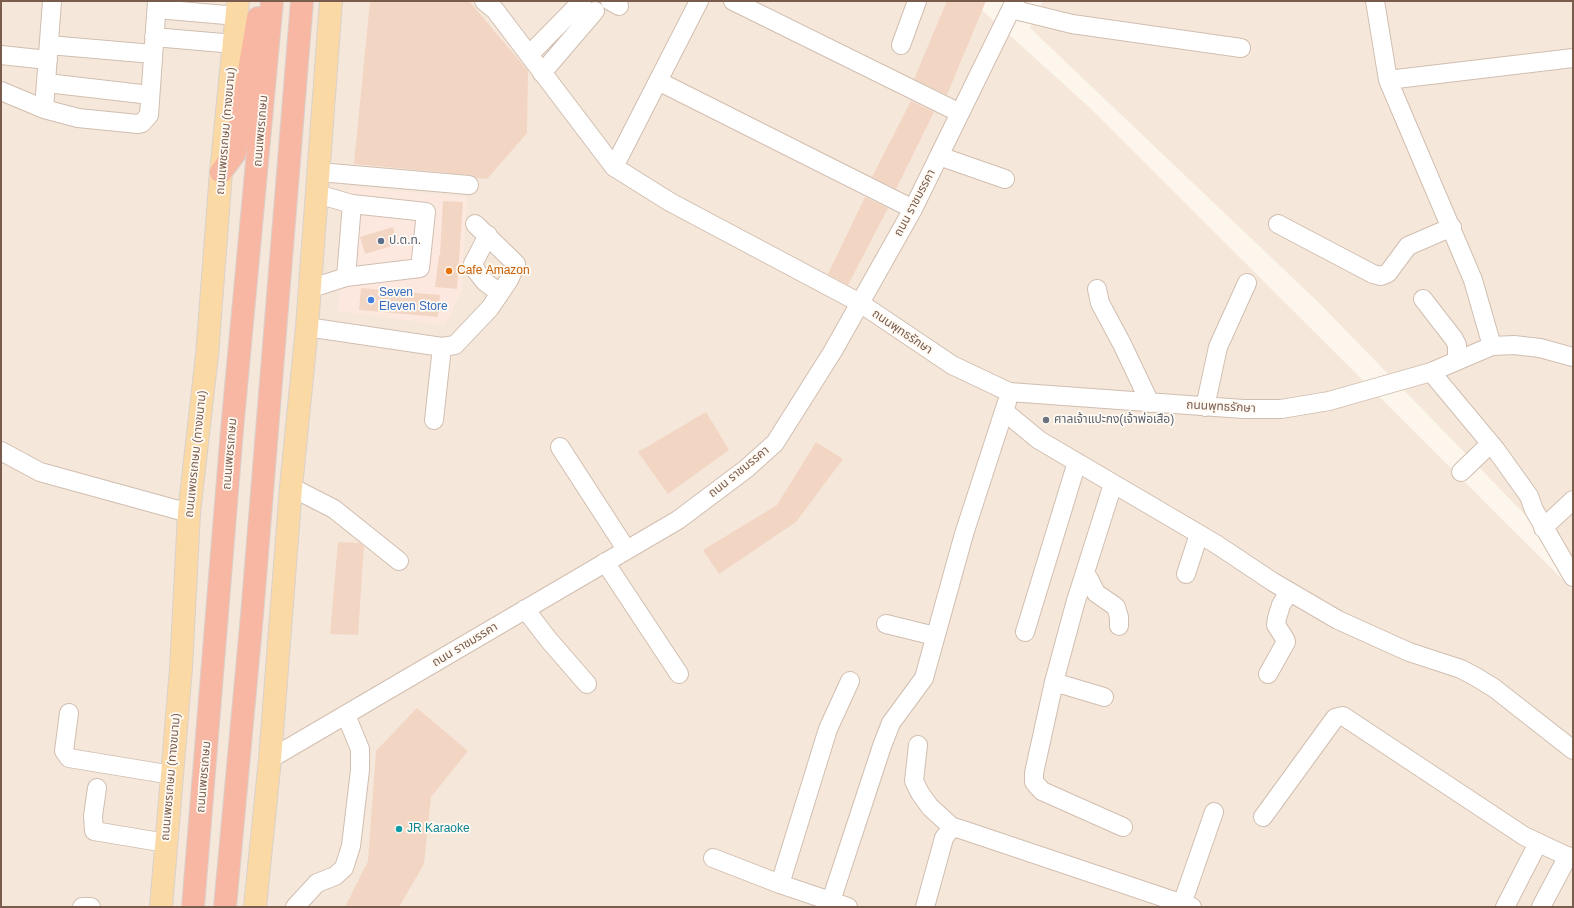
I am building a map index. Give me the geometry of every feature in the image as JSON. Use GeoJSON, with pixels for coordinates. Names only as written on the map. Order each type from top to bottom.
{"type":"FeatureCollection","features":[{"type":"Feature","properties":{"kind":"highway"},"geometry":{"type":"LineString","coordinates":[[221,172],[235,153],[260,1]]}},
{"type":"Feature","properties":{"kind":"highway","name":"ถนนเพชรเกษม"},"geometry":{"type":"LineString","coordinates":[[193,907],[232,430],[272,1]]}},
{"type":"Feature","properties":{"kind":"highway"},"geometry":{"type":"LineString","coordinates":[[225,907],[252,615],[302,1]]}},
{"type":"Feature","properties":{"kind":"main road"},"geometry":{"type":"LineString","coordinates":[[255,907],[270,759],[291,487],[307,327],[331,1]]}},
{"type":"Feature","properties":{"kind":"main road","name":"ถนนเพชรเกษม (ทางขนาน)"},"geometry":{"type":"LineString","coordinates":[[161,907],[181,668],[189,513],[207,355],[221,172],[237,8]]}},
{"type":"Feature","properties":{"kind":"street"},"geometry":{"type":"LineString","coordinates":[[44,109],[52,1]]}},
{"type":"Feature","properties":{"kind":"street"},"geometry":{"type":"LineString","coordinates":[[484,1],[495,10],[614,167],[699,1]]}},
{"type":"Feature","properties":{"kind":"street"},"geometry":{"type":"LineString","coordinates":[[733,1],[960,113]]}},
{"type":"Feature","properties":{"kind":"street"},"geometry":{"type":"LineString","coordinates":[[901,45],[917,1]]}},
{"type":"Feature","properties":{"kind":"street"},"geometry":{"type":"LineString","coordinates":[[1375,1],[1388,80],[1452,227],[1473,280],[1492,346]]}},
{"type":"Feature","properties":{"kind":"street"},"geometry":{"type":"LineString","coordinates":[[1014,3],[1072,24],[1241,48]]}},
{"type":"Feature","properties":{"kind":"street","name":"ถนน ราชมรรคา"},"geometry":{"type":"LineString","coordinates":[[270,759],[678,520],[746,469],[775,443],[817,378],[913,209],[1014,3]]}},
{"type":"Feature","properties":{"kind":"street"},"geometry":{"type":"LineString","coordinates":[[1,91],[44,109],[78,118],[138,124],[142,123],[148,115],[157,5],[237,8]]}},
{"type":"Feature","properties":{"kind":"street"},"geometry":{"type":"LineString","coordinates":[[529,55],[588,6]]}},
{"type":"Feature","properties":{"kind":"street"},"geometry":{"type":"LineString","coordinates":[[542,73],[588,6]]}},
{"type":"Feature","properties":{"kind":"street"},"geometry":{"type":"LineString","coordinates":[[1,55],[154,46],[234,44]]}},
{"type":"Feature","properties":{"kind":"street"},"geometry":{"type":"LineString","coordinates":[[1388,80],[1573,58]]}},
{"type":"Feature","properties":{"kind":"street"},"geometry":{"type":"LineString","coordinates":[[658,81],[913,209]]}},
{"type":"Feature","properties":{"kind":"street"},"geometry":{"type":"LineString","coordinates":[[47,83],[150,95]]}},
{"type":"Feature","properties":{"kind":"street"},"geometry":{"type":"LineString","coordinates":[[939,156],[1005,179]]}},
{"type":"Feature","properties":{"kind":"street","name":"ถนนพุทธรักษา"},"geometry":{"type":"LineString","coordinates":[[614,167],[670,202],[860,303],[952,365],[1009,392],[1243,410],[1281,409],[1322,403],[1431,372],[1492,346],[1514,344],[1540,348],[1573,357]]}},
{"type":"Feature","properties":{"kind":"street"},"geometry":{"type":"LineString","coordinates":[[318,172],[469,185]]}},
{"type":"Feature","properties":{"kind":"street"},"geometry":{"type":"LineString","coordinates":[[309,289],[346,277],[420,268],[426,212],[352,204],[317,194]]}},
{"type":"Feature","properties":{"kind":"street"},"geometry":{"type":"LineString","coordinates":[[346,277],[352,204]]}},
{"type":"Feature","properties":{"kind":"street"},"geometry":{"type":"LineString","coordinates":[[1278,224],[1373,274],[1381,276],[1388,273],[1408,246],[1452,227]]}},
{"type":"Feature","properties":{"kind":"street"},"geometry":{"type":"LineString","coordinates":[[307,327],[442,347],[455,345],[490,308],[509,280],[516,261],[482,230],[473,264],[485,282],[500,293]]}},
{"type":"Feature","properties":{"kind":"street"},"geometry":{"type":"LineString","coordinates":[[1205,407],[1218,346],[1247,282]]}},
{"type":"Feature","properties":{"kind":"street"},"geometry":{"type":"LineString","coordinates":[[1097,289],[1100,304],[1122,344],[1150,403]]}},
{"type":"Feature","properties":{"kind":"street"},"geometry":{"type":"LineString","coordinates":[[1423,299],[1454,339],[1457,345],[1457,360]]}},
{"type":"Feature","properties":{"kind":"street"},"geometry":{"type":"LineString","coordinates":[[434,420],[442,347]]}},
{"type":"Feature","properties":{"kind":"street"},"geometry":{"type":"LineString","coordinates":[[1431,372],[1490,444],[1529,496],[1534,510],[1544,528],[1572,573]]}},
{"type":"Feature","properties":{"kind":"street"},"geometry":{"type":"LineString","coordinates":[[830,904],[882,746],[891,724],[924,678],[964,534],[1005,412],[1009,392]]}},
{"type":"Feature","properties":{"kind":"street"},"geometry":{"type":"LineString","coordinates":[[1005,412],[1039,440],[1198,534],[1289,592],[1338,620],[1396,647],[1461,669],[1476,677],[1494,688],[1573,750]]}},
{"type":"Feature","properties":{"kind":"street"},"geometry":{"type":"LineString","coordinates":[[1461,472],[1490,444]]}},
{"type":"Feature","properties":{"kind":"street"},"geometry":{"type":"LineString","coordinates":[[560,446],[626,550]]}},
{"type":"Feature","properties":{"kind":"street"},"geometry":{"type":"LineString","coordinates":[[1,451],[40,472],[189,513]]}},
{"type":"Feature","properties":{"kind":"street"},"geometry":{"type":"LineString","coordinates":[[1025,632],[1077,462]]}},
{"type":"Feature","properties":{"kind":"street"},"geometry":{"type":"LineString","coordinates":[[1113,484],[1084,576],[1054,682],[1034,773],[1034,782],[1042,791],[1123,827]]}},
{"type":"Feature","properties":{"kind":"street"},"geometry":{"type":"LineString","coordinates":[[291,487],[334,509],[399,561]]}},
{"type":"Feature","properties":{"kind":"street"},"geometry":{"type":"LineString","coordinates":[[1544,528],[1573,500]]}},
{"type":"Feature","properties":{"kind":"street"},"geometry":{"type":"LineString","coordinates":[[1186,574],[1198,534]]}},
{"type":"Feature","properties":{"kind":"street"},"geometry":{"type":"LineString","coordinates":[[605,562],[679,674]]}},
{"type":"Feature","properties":{"kind":"street"},"geometry":{"type":"LineString","coordinates":[[1084,576],[1089,580],[1096,593],[1116,607],[1119,617],[1119,626]]}},
{"type":"Feature","properties":{"kind":"street"},"geometry":{"type":"LineString","coordinates":[[1268,674],[1286,642],[1276,625],[1281,604],[1289,592]]}},
{"type":"Feature","properties":{"kind":"street"},"geometry":{"type":"LineString","coordinates":[[525,609],[548,639],[587,684]]}},
{"type":"Feature","properties":{"kind":"street"},"geometry":{"type":"LineString","coordinates":[[886,624],[935,636]]}},
{"type":"Feature","properties":{"kind":"street"},"geometry":{"type":"LineString","coordinates":[[780,884],[828,729],[850,681]]}},
{"type":"Feature","properties":{"kind":"street"},"geometry":{"type":"LineString","coordinates":[[1054,682],[1104,697]]}},
{"type":"Feature","properties":{"kind":"street"},"geometry":{"type":"LineString","coordinates":[[70,713],[64,751],[69,758],[172,775]]}},
{"type":"Feature","properties":{"kind":"street"},"geometry":{"type":"LineString","coordinates":[[295,907],[317,884],[335,876],[344,868],[351,846],[360,770],[360,749],[346,715]]}},
{"type":"Feature","properties":{"kind":"street"},"geometry":{"type":"LineString","coordinates":[[1263,817],[1335,718],[1343,716],[1538,844],[1571,858],[1541,907]]}},
{"type":"Feature","properties":{"kind":"street"},"geometry":{"type":"LineString","coordinates":[[918,745],[914,770],[914,781],[930,807],[952,828],[960,829],[1189,906],[1214,812]]}},
{"type":"Feature","properties":{"kind":"street"},"geometry":{"type":"LineString","coordinates":[[97,788],[93,816],[94,831],[166,843]]}},
{"type":"Feature","properties":{"kind":"street"},"geometry":{"type":"LineString","coordinates":[[925,907],[944,838],[952,828]]}},
{"type":"Feature","properties":{"kind":"street"},"geometry":{"type":"LineString","coordinates":[[1505,907],[1538,844]]}},
{"type":"Feature","properties":{"kind":"street"},"geometry":{"type":"LineString","coordinates":[[713,858],[830,904],[848,907]]}},
{"type":"Feature","properties":{"kind":"street"},"geometry":{"type":"LineString","coordinates":[[82,907],[91,907]]}},
{"type":"Feature","properties":{"kind":"shaded area"},"geometry":{"type":"Polygon","coordinates":[[[1,1],[972,1],[1089,107],[1573,590],[1573,907],[1,907],[1,1]]]}},
{"type":"Feature","properties":{"kind":"shaded area"},"geometry":{"type":"Polygon","coordinates":[[[1043,1],[1573,1],[1573,564],[1318,302],[1030,28],[1043,1]]]}},
{"type":"Feature","properties":{"kind":"shaded area"},"geometry":{"type":"Polygon","coordinates":[[[349,187],[467,197],[461,292],[445,325],[338,311],[349,187]]]}},
{"type":"Feature","properties":{"kind":"building"},"geometry":{"type":"Polygon","coordinates":[[[370,1],[469,1],[528,71],[527,133],[487,179],[477,178],[470,175],[354,164],[370,1]]]}},
{"type":"Feature","properties":{"kind":"building"},"geometry":{"type":"Polygon","coordinates":[[[947,1],[986,1],[947,95],[914,79],[947,1]]]}},
{"type":"Feature","properties":{"kind":"building"},"geometry":{"type":"Polygon","coordinates":[[[911,101],[934,112],[896,189],[872,177],[911,101]]]}},
{"type":"Feature","properties":{"kind":"building"},"geometry":{"type":"Polygon","coordinates":[[[865,197],[888,208],[848,285],[828,274],[865,197]]]}},
{"type":"Feature","properties":{"kind":"building"},"geometry":{"type":"Polygon","coordinates":[[[443,201],[463,202],[457,289],[435,287],[440,255],[443,201]]]}},
{"type":"Feature","properties":{"kind":"building"},"geometry":{"type":"Polygon","coordinates":[[[393,227],[398,244],[365,254],[360,237],[393,227]]]}},
{"type":"Feature","properties":{"kind":"building"},"geometry":{"type":"Polygon","coordinates":[[[361,288],[440,295],[438,317],[359,310],[361,288]]]}},
{"type":"Feature","properties":{"kind":"building"},"geometry":{"type":"Polygon","coordinates":[[[706,412],[729,450],[668,494],[638,452],[706,412]]]}},
{"type":"Feature","properties":{"kind":"building"},"geometry":{"type":"Polygon","coordinates":[[[816,442],[843,459],[796,522],[719,574],[703,550],[777,505],[816,442]]]}},
{"type":"Feature","properties":{"kind":"building"},"geometry":{"type":"Polygon","coordinates":[[[338,542],[360,543],[364,546],[358,635],[330,634],[338,542]]]}},
{"type":"Feature","properties":{"kind":"building","name":"JR Karaoke"},"geometry":{"type":"Polygon","coordinates":[[[417,708],[468,751],[431,797],[424,864],[399,907],[345,907],[368,861],[376,751],[417,708]]]}},
{"type":"Feature","properties":{"kind":"place","name":"ป.ต.ท."},"geometry":{"type":"Point","coordinates":[381,241]}},
{"type":"Feature","properties":{"kind":"place","name":"Cafe Amazon"},"geometry":{"type":"Point","coordinates":[449,271]}},
{"type":"Feature","properties":{"kind":"place","name":"Seven Eleven Store"},"geometry":{"type":"Point","coordinates":[371,300]}},
{"type":"Feature","properties":{"kind":"place","name":"ศาลเจ้าแปะกง(เจ้าพ่อเสือ)"},"geometry":{"type":"Point","coordinates":[1046,420]}},
{"type":"Feature","properties":{"kind":"place","name":"JR Karaoke"},"geometry":{"type":"Point","coordinates":[399,829]}}]}
